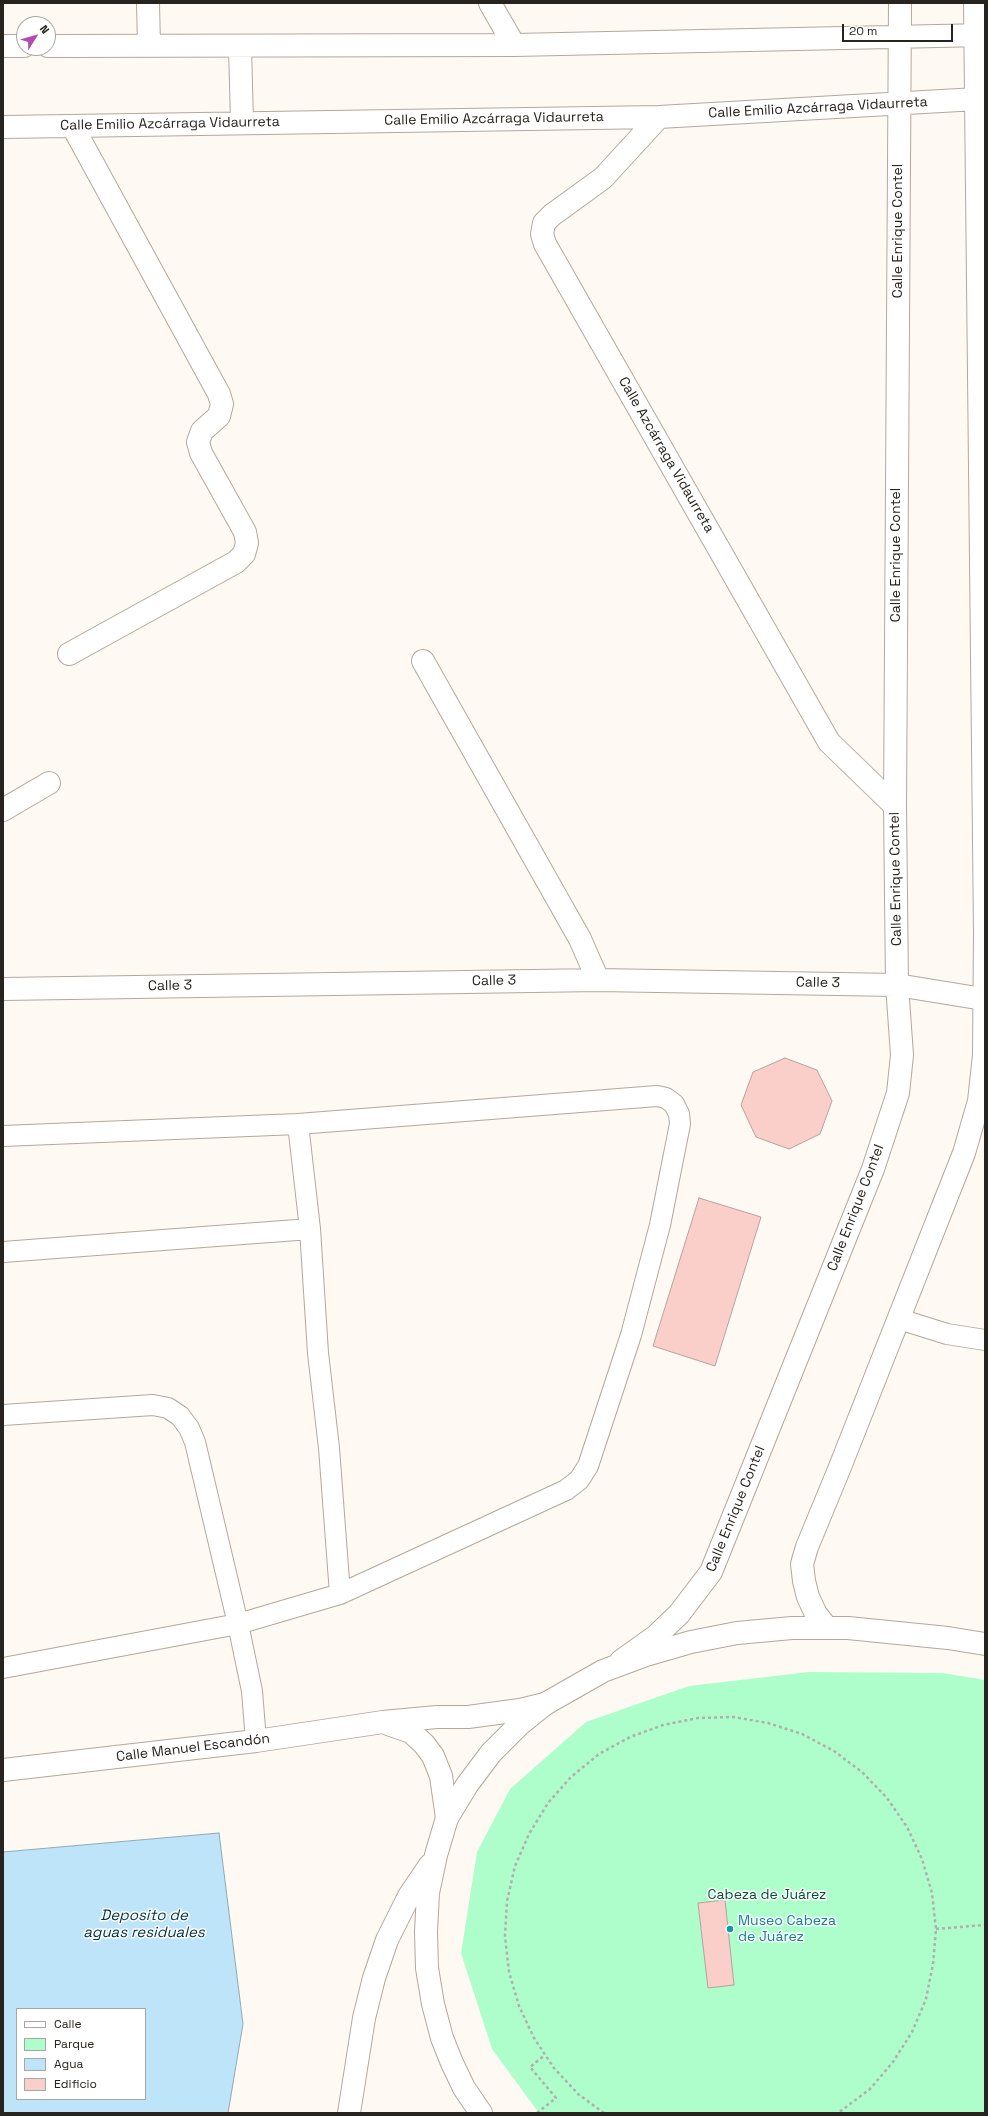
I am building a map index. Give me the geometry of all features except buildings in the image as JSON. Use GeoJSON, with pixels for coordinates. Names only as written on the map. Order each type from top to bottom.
{"type":"FeatureCollection","features":[{"type":"Feature","properties":{"kind":"street"},"geometry":{"type":"LineString","coordinates":[[148,3],[150,46]]}},
{"type":"Feature","properties":{"kind":"street"},"geometry":{"type":"LineString","coordinates":[[490,3],[514,45]]}},
{"type":"Feature","properties":{"kind":"street","name":"Calle Enrique Contel"},"geometry":{"type":"LineString","coordinates":[[604,1671],[631,1655],[656,1636],[679,1614],[711,1572],[873,1169],[898,1093],[902,1055],[897,984],[895,806],[900,3]]}},
{"type":"Feature","properties":{"kind":"street"},"geometry":{"type":"LineString","coordinates":[[827,1628],[816,1614],[808,1597],[802,1564],[806,1547],[899,1319],[964,1153],[979,1101],[984,1055],[983,999],[985,932],[981,98],[980,35],[975,3]]}},
{"type":"Feature","properties":{"kind":"street"},"geometry":{"type":"LineString","coordinates":[[56,46],[240,47],[514,45],[980,35]]}},
{"type":"Feature","properties":{"kind":"street"},"geometry":{"type":"LineString","coordinates":[[3,46],[16,46]]}},
{"type":"Feature","properties":{"kind":"street"},"geometry":{"type":"LineString","coordinates":[[240,47],[242,122]]}},
{"type":"Feature","properties":{"kind":"street","name":"Calle Emilio Azcárraga Vidaurreta"},"geometry":{"type":"LineString","coordinates":[[3,127],[73,127],[242,122],[659,117],[981,98]]}},
{"type":"Feature","properties":{"kind":"street","name":"Calle Azcárraga Vidaurreta"},"geometry":{"type":"LineString","coordinates":[[659,117],[603,178],[552,215],[544,223],[542,234],[546,244],[829,742],[895,806]]}},
{"type":"Feature","properties":{"kind":"street"},"geometry":{"type":"LineString","coordinates":[[69,654],[236,562],[244,554],[247,543],[244,532],[201,453],[198,442],[202,431],[219,416],[222,404],[219,394],[73,127]]}},
{"type":"Feature","properties":{"kind":"street"},"geometry":{"type":"LineString","coordinates":[[423,660],[580,939],[598,980]]}},
{"type":"Feature","properties":{"kind":"street"},"geometry":{"type":"LineString","coordinates":[[3,810],[49,783]]}},
{"type":"Feature","properties":{"kind":"street","name":"Calle 3"},"geometry":{"type":"LineString","coordinates":[[3,989],[598,980],[897,984],[983,999]]}},
{"type":"Feature","properties":{"kind":"street"},"geometry":{"type":"LineString","coordinates":[[481,2113],[464,2088],[452,2063],[442,2038],[432,2004],[427,1968],[426,1932],[428,1893],[436,1855],[447,1818],[467,1784],[491,1753],[519,1725],[545,1704],[604,1671],[646,1655],[691,1642],[737,1633],[792,1628],[848,1628],[948,1638],[985,1644]]}},
{"type":"Feature","properties":{"kind":"street","name":"Calle Manuel Escandón"},"geometry":{"type":"LineString","coordinates":[[3,1770],[256,1741],[383,1722],[437,1717],[468,1717],[520,1710],[545,1704]]}},
{"type":"Feature","properties":{"kind":"street","name":"Calle Manuel Escandón"},"geometry":{"type":"LineString","coordinates":[[383,1722],[411,1732],[424,1744],[433,1756],[441,1776],[447,1818]]}},
{"type":"Feature","properties":{"kind":"street"},"geometry":{"type":"LineString","coordinates":[[349,2113],[364,2018],[374,1978],[387,1940],[409,1896],[436,1855]]}},
{"type":"Feature","properties":{"kind":"lane"},"geometry":{"type":"LineString","coordinates":[[3,1136],[298,1124],[657,1096],[666,1098],[674,1104],[679,1114],[680,1124],[660,1225],[628,1342],[588,1466],[579,1480],[566,1490],[340,1594],[238,1624],[3,1668]]}},
{"type":"Feature","properties":{"kind":"lane"},"geometry":{"type":"LineString","coordinates":[[298,1124],[310,1229],[318,1353],[329,1448],[340,1594]]}},
{"type":"Feature","properties":{"kind":"lane"},"geometry":{"type":"LineString","coordinates":[[3,1252],[310,1229]]}},
{"type":"Feature","properties":{"kind":"lane"},"geometry":{"type":"LineString","coordinates":[[899,1319],[947,1334],[985,1340]]}},
{"type":"Feature","properties":{"kind":"lane"},"geometry":{"type":"LineString","coordinates":[[3,1415],[153,1405],[168,1408],[180,1416],[189,1428],[195,1442],[238,1624],[252,1691],[256,1741]]}},
{"type":"Feature","properties":{"kind":"path"},"geometry":{"type":"LineString","coordinates":[[604,2113],[578,2094],[554,2068],[534,2038],[519,2006],[509,1972],[505,1936],[507,1901],[515,1866],[529,1834],[544,1810],[571,1777],[598,1754],[630,1736],[663,1725],[698,1718],[733,1717],[768,1723],[802,1734],[834,1750],[862,1772],[887,1798],[907,1827],[922,1859],[930,1887],[936,1929],[933,1964],[926,1999],[912,2032],[893,2062],[870,2089],[838,2113]]}},
{"type":"Feature","properties":{"kind":"path"},"geometry":{"type":"LineString","coordinates":[[936,1929],[985,1925]]}},
{"type":"Feature","properties":{"kind":"path"},"geometry":{"type":"LineString","coordinates":[[537,2113],[556,2098],[530,2067],[545,2055]]}},
{"type":"Feature","properties":{"kind":"green space","name":"Cabeza de Juárez"},"geometry":{"type":"Polygon","coordinates":[[[809,1672],[943,1673],[985,1680],[985,2113],[539,2113],[492,2049],[461,1953],[477,1852],[510,1789],[586,1722],[689,1686],[809,1672]]]}},
{"type":"Feature","properties":{"kind":"water","name":"Deposito de aguas residuales"},"geometry":{"type":"Polygon","coordinates":[[[219,1833],[243,2024],[228,2113],[3,2113],[3,1852],[219,1833]]]}},
{"type":"Feature","properties":{"kind":"place","name":"Museo Cabeza de Juárez"},"geometry":{"type":"Point","coordinates":[730,1929]}}]}
